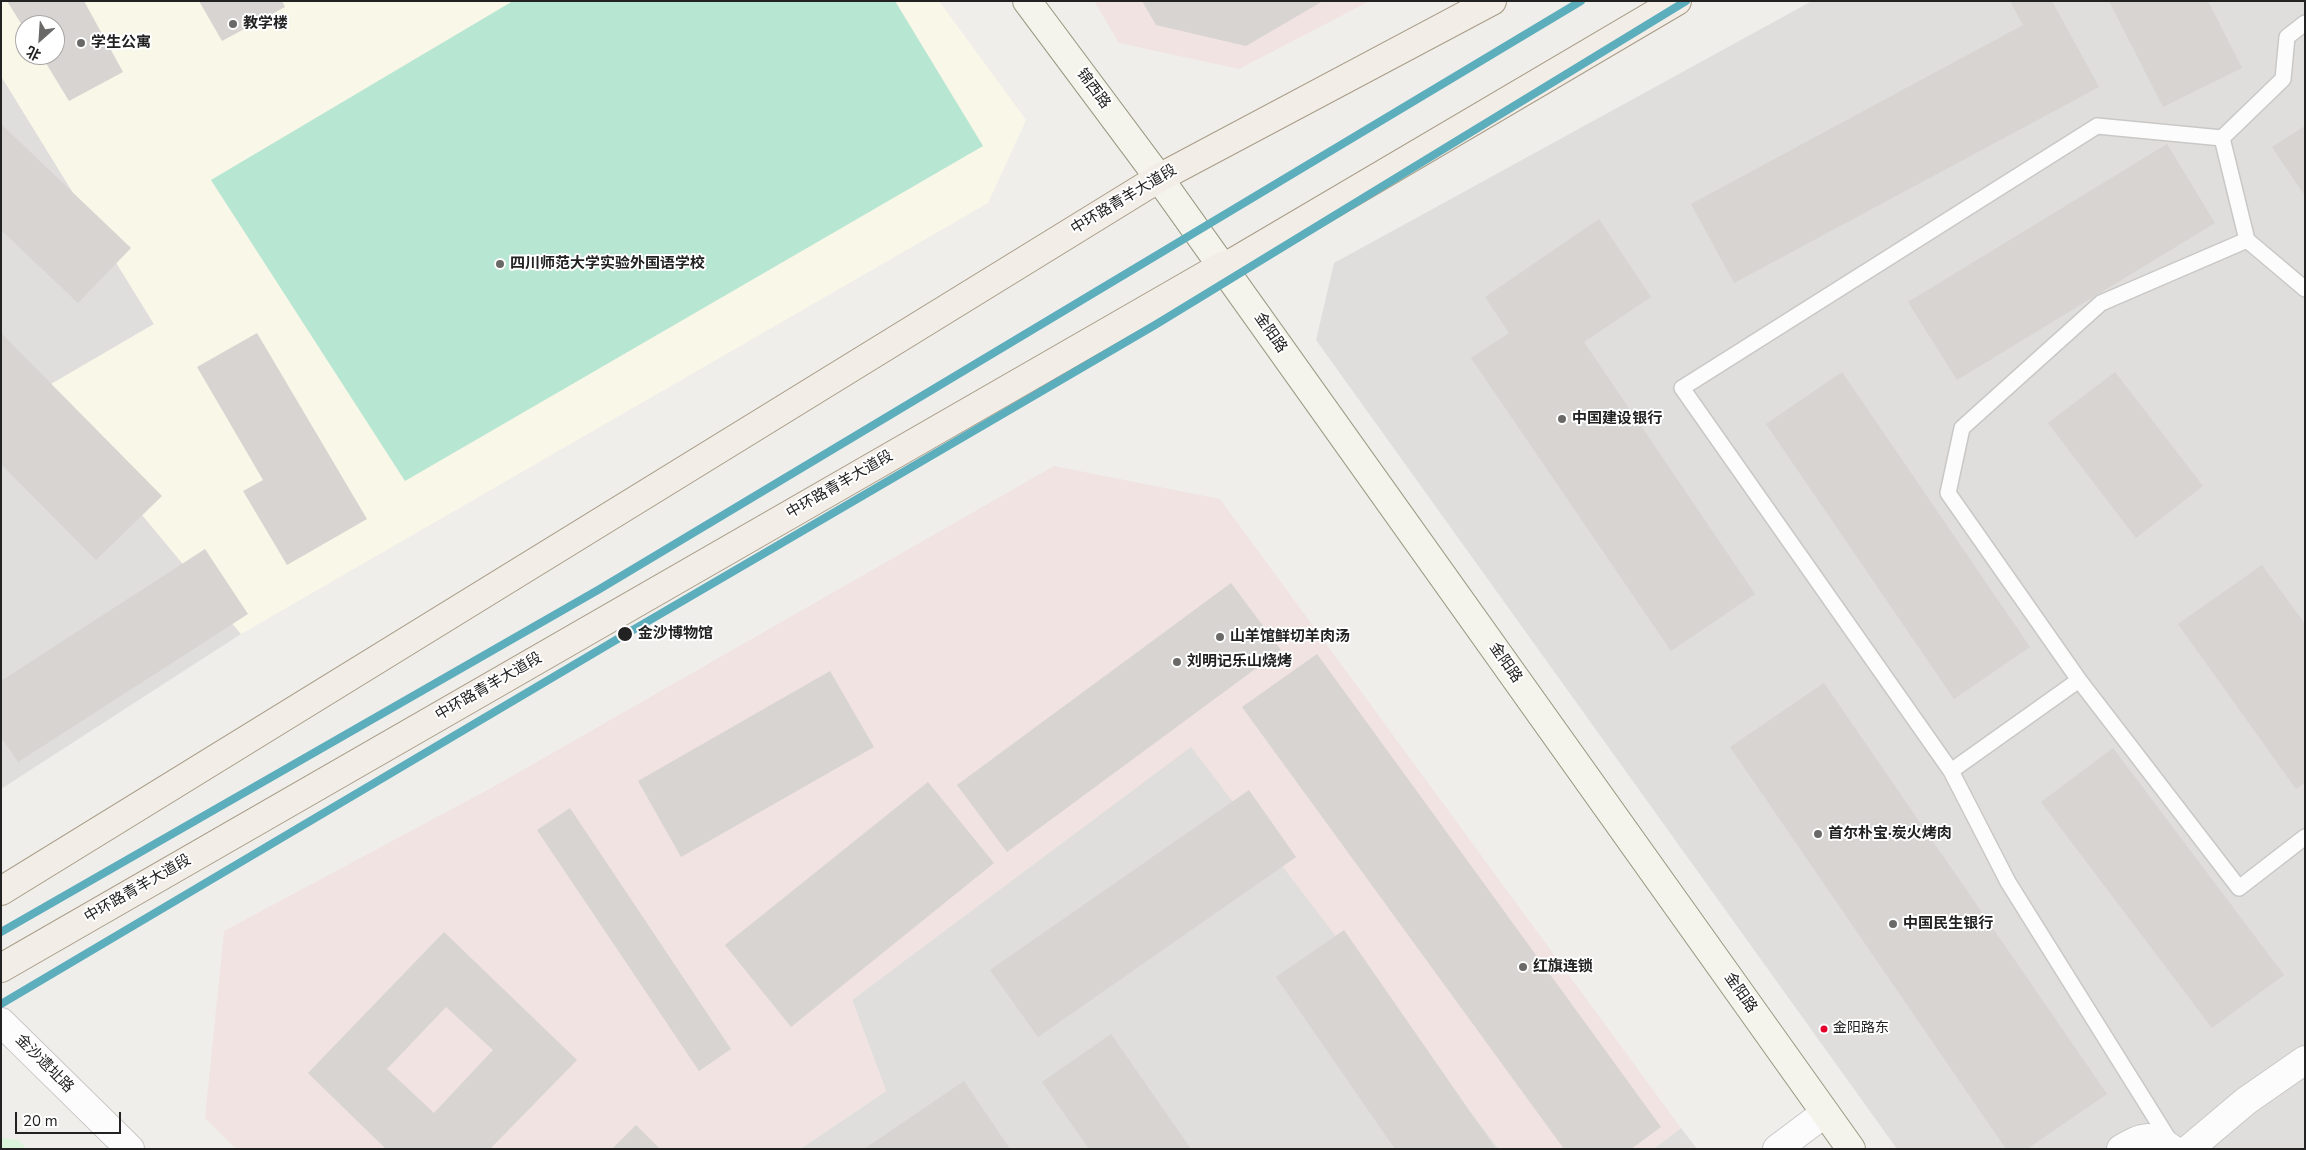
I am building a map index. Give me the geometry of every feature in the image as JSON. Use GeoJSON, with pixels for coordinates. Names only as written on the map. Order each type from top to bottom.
{"type":"FeatureCollection","features":[{"type":"Feature","properties":{"kind":"main road","name":"中环路青羊大道段"},"geometry":{"type":"LineString","coordinates":[[1,891],[1159,178],[1492,1]]}},
{"type":"Feature","properties":{"kind":"main road","name":"中环路青羊大道段"},"geometry":{"type":"LineString","coordinates":[[1,968],[1222,266],[1241,258],[1677,1]]}},
{"type":"Feature","properties":{"kind":"street","name":"锦西路"},"geometry":{"type":"LineString","coordinates":[[1026,1],[1159,178]]}},
{"type":"Feature","properties":{"kind":"street","name":"金阳路"},"geometry":{"type":"LineString","coordinates":[[1159,178],[1851,1149]]}},
{"type":"Feature","properties":{"kind":"street","name":"金沙遗址路"},"geometry":{"type":"LineString","coordinates":[[1,1022],[130,1149]]}},
{"type":"Feature","properties":{"kind":"street"},"geometry":{"type":"LineString","coordinates":[[2189,1149],[2246,1101],[2305,1060]]}},
{"type":"Feature","properties":{"kind":"street"},"geometry":{"type":"LineString","coordinates":[[1777,1149],[1825,1113]]}},
{"type":"Feature","properties":{"kind":"street"},"geometry":{"type":"LineString","coordinates":[[2122,1149],[2140,1138],[2152,1138],[2173,1149]]}},
{"type":"Feature","properties":{"kind":"lane"},"geometry":{"type":"LineString","coordinates":[[2173,1149],[2008,882],[1951,772],[1682,388],[2097,126],[2222,138],[2283,79],[2287,37],[2305,23]]}},
{"type":"Feature","properties":{"kind":"lane"},"geometry":{"type":"LineString","coordinates":[[2222,138],[2247,240],[2305,289]]}},
{"type":"Feature","properties":{"kind":"lane"},"geometry":{"type":"LineString","coordinates":[[2247,240],[2101,303],[1962,428],[1948,493],[2079,680],[2239,888],[2305,838]]}},
{"type":"Feature","properties":{"kind":"lane"},"geometry":{"type":"LineString","coordinates":[[1951,772],[2079,680]]}},
{"type":"Feature","properties":{"kind":"shaded area","name":"四川师范大学实验外国语学校"},"geometry":{"type":"Polygon","coordinates":[[[1,1],[939,1],[1026,120],[988,203],[241,634],[39,391],[154,324],[1,76],[1,1]]]}},
{"type":"Feature","properties":{"kind":"shaded area"},"geometry":{"type":"Polygon","coordinates":[[[1094,1],[1370,1],[1239,69],[1119,43],[1094,1]]]}},
{"type":"Feature","properties":{"kind":"shaded area"},"geometry":{"type":"Polygon","coordinates":[[[1812,1],[2305,1],[2305,1149],[1897,1149],[1316,340],[1334,263],[1812,1]]]}},
{"type":"Feature","properties":{"kind":"shaded area"},"geometry":{"type":"Polygon","coordinates":[[[1,76],[154,324],[40,391],[241,634],[1,789],[1,76]]]}},
{"type":"Feature","properties":{"kind":"shaded area"},"geometry":{"type":"Polygon","coordinates":[[[1054,466],[1220,499],[1681,1128],[1653,1149],[1499,1149],[1191,747],[852,1000],[886,1091],[800,1149],[236,1149],[205,1118],[224,931],[493,787],[1054,466]]]}},
{"type":"Feature","properties":{"kind":"shaded area"},"geometry":{"type":"Polygon","coordinates":[[[1191,746],[1499,1149],[800,1149],[886,1091],[852,1000],[1191,746]]]}},
{"type":"Feature","properties":{"kind":"shaded area"},"geometry":{"type":"Polygon","coordinates":[[[1681,1128],[1697,1149],[1653,1149],[1681,1128]]]}},
{"type":"Feature","properties":{"kind":"green space"},"geometry":{"type":"Polygon","coordinates":[[[513,1],[895,1],[983,146],[405,481],[211,180],[513,1]]]}},
{"type":"Feature","properties":{"kind":"green space"},"geometry":{"type":"Polygon","coordinates":[[[1,1138],[18,1140],[27,1149],[1,1149],[1,1138]]]}},
{"type":"Feature","properties":{"kind":"building","name":"学生公寓"},"geometry":{"type":"Polygon","coordinates":[[[7,1],[84,1],[123,72],[69,101],[47,65],[65,65],[65,15],[16,15],[7,1]]]}},
{"type":"Feature","properties":{"kind":"building","name":"教学楼"},"geometry":{"type":"Polygon","coordinates":[[[199,1],[282,1],[285,7],[222,41],[199,1]]]}},
{"type":"Feature","properties":{"kind":"building"},"geometry":{"type":"Polygon","coordinates":[[[1142,1],[1323,1],[1246,46],[1156,25],[1142,1]]]}},
{"type":"Feature","properties":{"kind":"building"},"geometry":{"type":"Polygon","coordinates":[[[2010,1],[2052,1],[2099,87],[1734,283],[1691,204],[2023,25],[2010,1]]]}},
{"type":"Feature","properties":{"kind":"building"},"geometry":{"type":"Polygon","coordinates":[[[2109,1],[2208,1],[2242,68],[2163,107],[2109,1]]]}},
{"type":"Feature","properties":{"kind":"building"},"geometry":{"type":"Polygon","coordinates":[[[1,124],[131,248],[78,303],[1,230],[1,124]]]}},
{"type":"Feature","properties":{"kind":"building"},"geometry":{"type":"Polygon","coordinates":[[[2305,126],[2305,196],[2272,147],[2305,126]]]}},
{"type":"Feature","properties":{"kind":"building"},"geometry":{"type":"Polygon","coordinates":[[[2167,144],[2215,223],[1957,380],[1908,302],[2167,144]]]}},
{"type":"Feature","properties":{"kind":"building"},"geometry":{"type":"Polygon","coordinates":[[[1599,219],[1651,297],[1584,342],[1755,594],[1671,651],[1471,358],[1509,333],[1485,297],[1599,219]]]}},
{"type":"Feature","properties":{"kind":"building"},"geometry":{"type":"Polygon","coordinates":[[[1,333],[162,496],[96,560],[1,464],[1,333]]]}},
{"type":"Feature","properties":{"kind":"building"},"geometry":{"type":"Polygon","coordinates":[[[257,333],[367,519],[287,565],[243,491],[263,480],[197,367],[257,333]]]}},
{"type":"Feature","properties":{"kind":"building"},"geometry":{"type":"Polygon","coordinates":[[[1842,372],[2030,647],[1954,699],[1766,424],[1842,372]]]}},
{"type":"Feature","properties":{"kind":"building"},"geometry":{"type":"Polygon","coordinates":[[[2115,372],[2203,486],[2136,538],[2048,423],[2115,372]]]}},
{"type":"Feature","properties":{"kind":"building"},"geometry":{"type":"Polygon","coordinates":[[[205,549],[248,614],[18,762],[1,737],[1,681],[205,549]]]}},
{"type":"Feature","properties":{"kind":"building"},"geometry":{"type":"Polygon","coordinates":[[[2262,565],[2305,624],[2305,783],[2296,789],[2178,624],[2262,565]]]}},
{"type":"Feature","properties":{"kind":"building"},"geometry":{"type":"Polygon","coordinates":[[[1231,583],[1281,650],[1007,852],[957,785],[1231,583]]]}},
{"type":"Feature","properties":{"kind":"building"},"geometry":{"type":"Polygon","coordinates":[[[1317,654],[1661,1127],[1631,1149],[1564,1149],[1242,707],[1317,654]]]}},
{"type":"Feature","properties":{"kind":"building"},"geometry":{"type":"Polygon","coordinates":[[[830,671],[874,747],[681,857],[638,781],[830,671]]]}},
{"type":"Feature","properties":{"kind":"building"},"geometry":{"type":"Polygon","coordinates":[[[1824,683],[2107,1094],[2027,1149],[2006,1149],[1730,747],[1824,683]]]}},
{"type":"Feature","properties":{"kind":"building"},"geometry":{"type":"Polygon","coordinates":[[[2113,748],[2284,975],[2212,1028],[2041,802],[2113,748]]]}},
{"type":"Feature","properties":{"kind":"building"},"geometry":{"type":"Polygon","coordinates":[[[928,782],[994,863],[791,1027],[725,945],[928,782]]]}},
{"type":"Feature","properties":{"kind":"building"},"geometry":{"type":"Polygon","coordinates":[[[1249,790],[1296,857],[1038,1037],[990,970],[1249,790]]]}},
{"type":"Feature","properties":{"kind":"building"},"geometry":{"type":"Polygon","coordinates":[[[570,808],[731,1049],[699,1071],[537,830],[570,808]]]}},
{"type":"Feature","properties":{"kind":"building"},"geometry":{"type":"Polygon","coordinates":[[[1344,930],[1496,1149],[1395,1149],[1276,977],[1344,930]]]}},
{"type":"Feature","properties":{"kind":"building"},"geometry":{"type":"Polygon","coordinates":[[[444,932],[577,1060],[490,1149],[386,1149],[308,1073],[444,932]],[[446,1007],[387,1069],[434,1113],[493,1050],[446,1007]]]}},
{"type":"Feature","properties":{"kind":"building"},"geometry":{"type":"Polygon","coordinates":[[[1111,1034],[1191,1149],[1089,1149],[1042,1082],[1111,1034]]]}},
{"type":"Feature","properties":{"kind":"building"},"geometry":{"type":"Polygon","coordinates":[[[964,1081],[1010,1149],[864,1149],[964,1081]]]}},
{"type":"Feature","properties":{"kind":"building"},"geometry":{"type":"Polygon","coordinates":[[[636,1125],[660,1149],[612,1149],[636,1125]]]}},
{"type":"Feature","properties":{"kind":"transit line"},"geometry":{"type":"LineString","coordinates":[[1,932],[598,590],[1581,1]]}},
{"type":"Feature","properties":{"kind":"transit line"},"geometry":{"type":"LineString","coordinates":[[1,1004],[626,634],[1155,325],[1686,1]]}},
{"type":"Feature","properties":{"kind":"place","name":"教学楼"},"geometry":{"type":"Point","coordinates":[233,24]}},
{"type":"Feature","properties":{"kind":"place","name":"学生公寓"},"geometry":{"type":"Point","coordinates":[81,43]}},
{"type":"Feature","properties":{"kind":"place","name":"四川师范大学实验外国语学校"},"geometry":{"type":"Point","coordinates":[500,264]}},
{"type":"Feature","properties":{"kind":"place","name":"中国建设银行"},"geometry":{"type":"Point","coordinates":[1562,419]}},
{"type":"Feature","properties":{"kind":"place","name":"金沙博物馆"},"geometry":{"type":"Point","coordinates":[625,634]}},
{"type":"Feature","properties":{"kind":"place","name":"山羊馆鲜切羊肉汤"},"geometry":{"type":"Point","coordinates":[1220,637]}},
{"type":"Feature","properties":{"kind":"place","name":"刘明记乐山烧烤"},"geometry":{"type":"Point","coordinates":[1177,662]}},
{"type":"Feature","properties":{"kind":"place","name":"首尔朴宝·炭火烤肉"},"geometry":{"type":"Point","coordinates":[1818,834]}},
{"type":"Feature","properties":{"kind":"place","name":"中国民生银行"},"geometry":{"type":"Point","coordinates":[1893,924]}},
{"type":"Feature","properties":{"kind":"place","name":"红旗连锁"},"geometry":{"type":"Point","coordinates":[1523,967]}},
{"type":"Feature","properties":{"kind":"place","name":"金阳路东"},"geometry":{"type":"Point","coordinates":[1824,1029]}}]}
